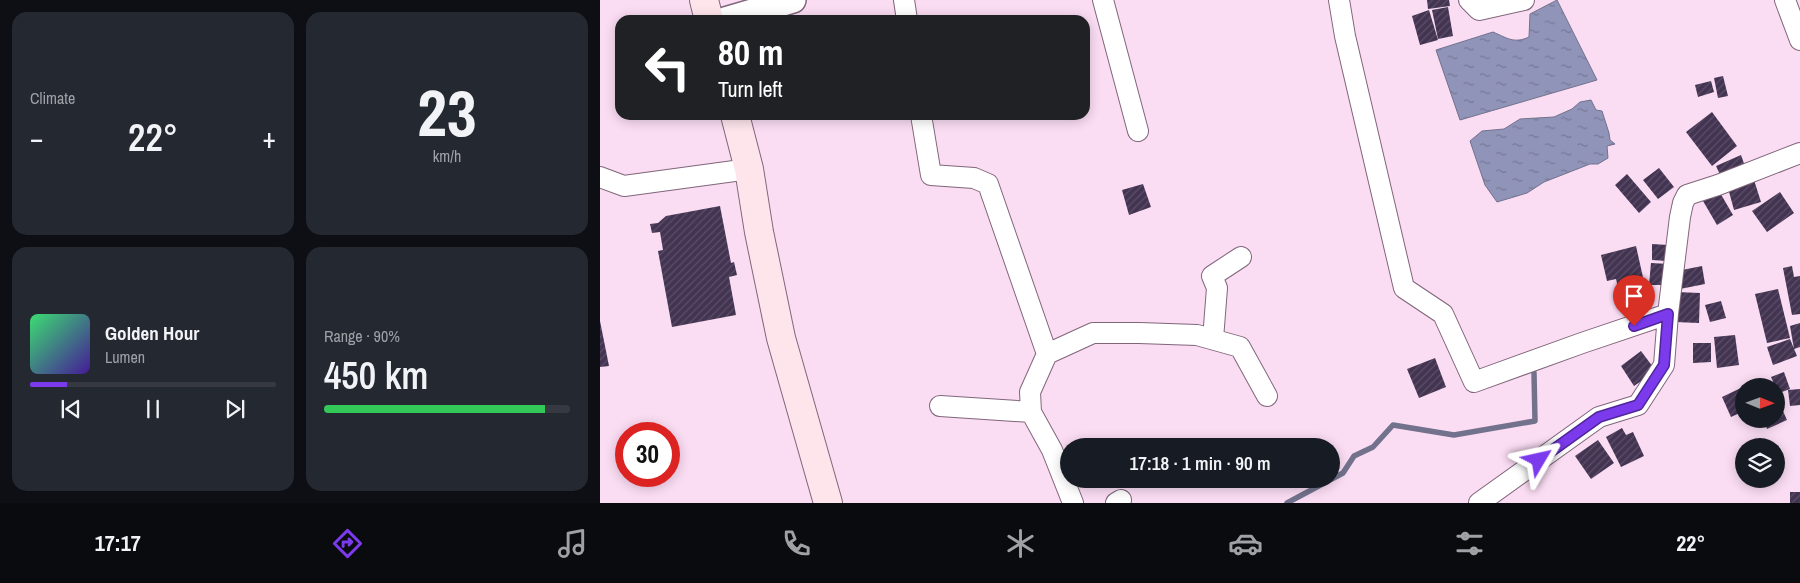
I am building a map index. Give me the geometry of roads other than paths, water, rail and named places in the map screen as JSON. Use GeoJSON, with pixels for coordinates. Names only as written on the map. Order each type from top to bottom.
{"type":"FeatureCollection","features":[{"type":"Feature","properties":{"kind":"main road"},"geometry":{"type":"LineString","coordinates":[[704,0],[708,15]]}},
{"type":"Feature","properties":{"kind":"main road"},"geometry":{"type":"LineString","coordinates":[[736,120],[749,169],[759,232],[781,338],[828,503]]}},
{"type":"Feature","properties":{"kind":"street"},"geometry":{"type":"LineString","coordinates":[[742,15],[793,0]]}},
{"type":"Feature","properties":{"kind":"street"},"geometry":{"type":"LineString","coordinates":[[904,0],[906,15]]}},
{"type":"Feature","properties":{"kind":"street"},"geometry":{"type":"LineString","coordinates":[[1103,0],[1138,131]]}},
{"type":"Feature","properties":{"kind":"street"},"geometry":{"type":"LineString","coordinates":[[1469,0],[1480,10],[1524,0]]}},
{"type":"Feature","properties":{"kind":"street"},"geometry":{"type":"LineString","coordinates":[[1785,0],[1800,40]]}},
{"type":"Feature","properties":{"kind":"street"},"geometry":{"type":"LineString","coordinates":[[1345,2],[1345,36],[1404,288],[1443,314],[1474,382],[1668,314]]}},
{"type":"Feature","properties":{"kind":"street"},"geometry":{"type":"LineString","coordinates":[[922,120],[931,176],[974,178],[988,184],[1047,354]]}},
{"type":"Feature","properties":{"kind":"street"},"geometry":{"type":"LineString","coordinates":[[1479,503],[1599,417],[1638,405],[1664,365],[1668,314],[1680,218],[1687,194],[1718,185],[1800,153]]}},
{"type":"Feature","properties":{"kind":"street"},"geometry":{"type":"LineString","coordinates":[[600,177],[624,186],[749,169]]}},
{"type":"Feature","properties":{"kind":"street"},"geometry":{"type":"LineString","coordinates":[[1213,339],[1217,288],[1212,276],[1241,257]]}},
{"type":"Feature","properties":{"kind":"street"},"geometry":{"type":"LineString","coordinates":[[1073,503],[1052,450],[1031,412],[1030,392],[1047,354],[1093,333],[1139,332],[1197,335],[1240,347],[1267,396]]}},
{"type":"Feature","properties":{"kind":"street"},"geometry":{"type":"LineString","coordinates":[[940,406],[1031,412]]}},
{"type":"Feature","properties":{"kind":"water"},"geometry":{"type":"Polygon","coordinates":[[[1557,0],[1597,80],[1460,120],[1436,50],[1493,32],[1515,40],[1529,37],[1530,14],[1557,0]]]}},
{"type":"Feature","properties":{"kind":"water"},"geometry":{"type":"Polygon","coordinates":[[[1591,100],[1596,110],[1602,111],[1610,140],[1615,144],[1607,146],[1608,158],[1598,164],[1590,164],[1544,182],[1527,193],[1497,202],[1485,185],[1470,141],[1482,131],[1504,129],[1520,119],[1554,117],[1572,109],[1580,102],[1591,100]]]}},
{"type":"Feature","properties":{"kind":"waterway"},"geometry":{"type":"LineString","coordinates":[[1287,503],[1343,473],[1354,456],[1373,447],[1393,425],[1454,435],[1535,421],[1534,373]]}}]}
